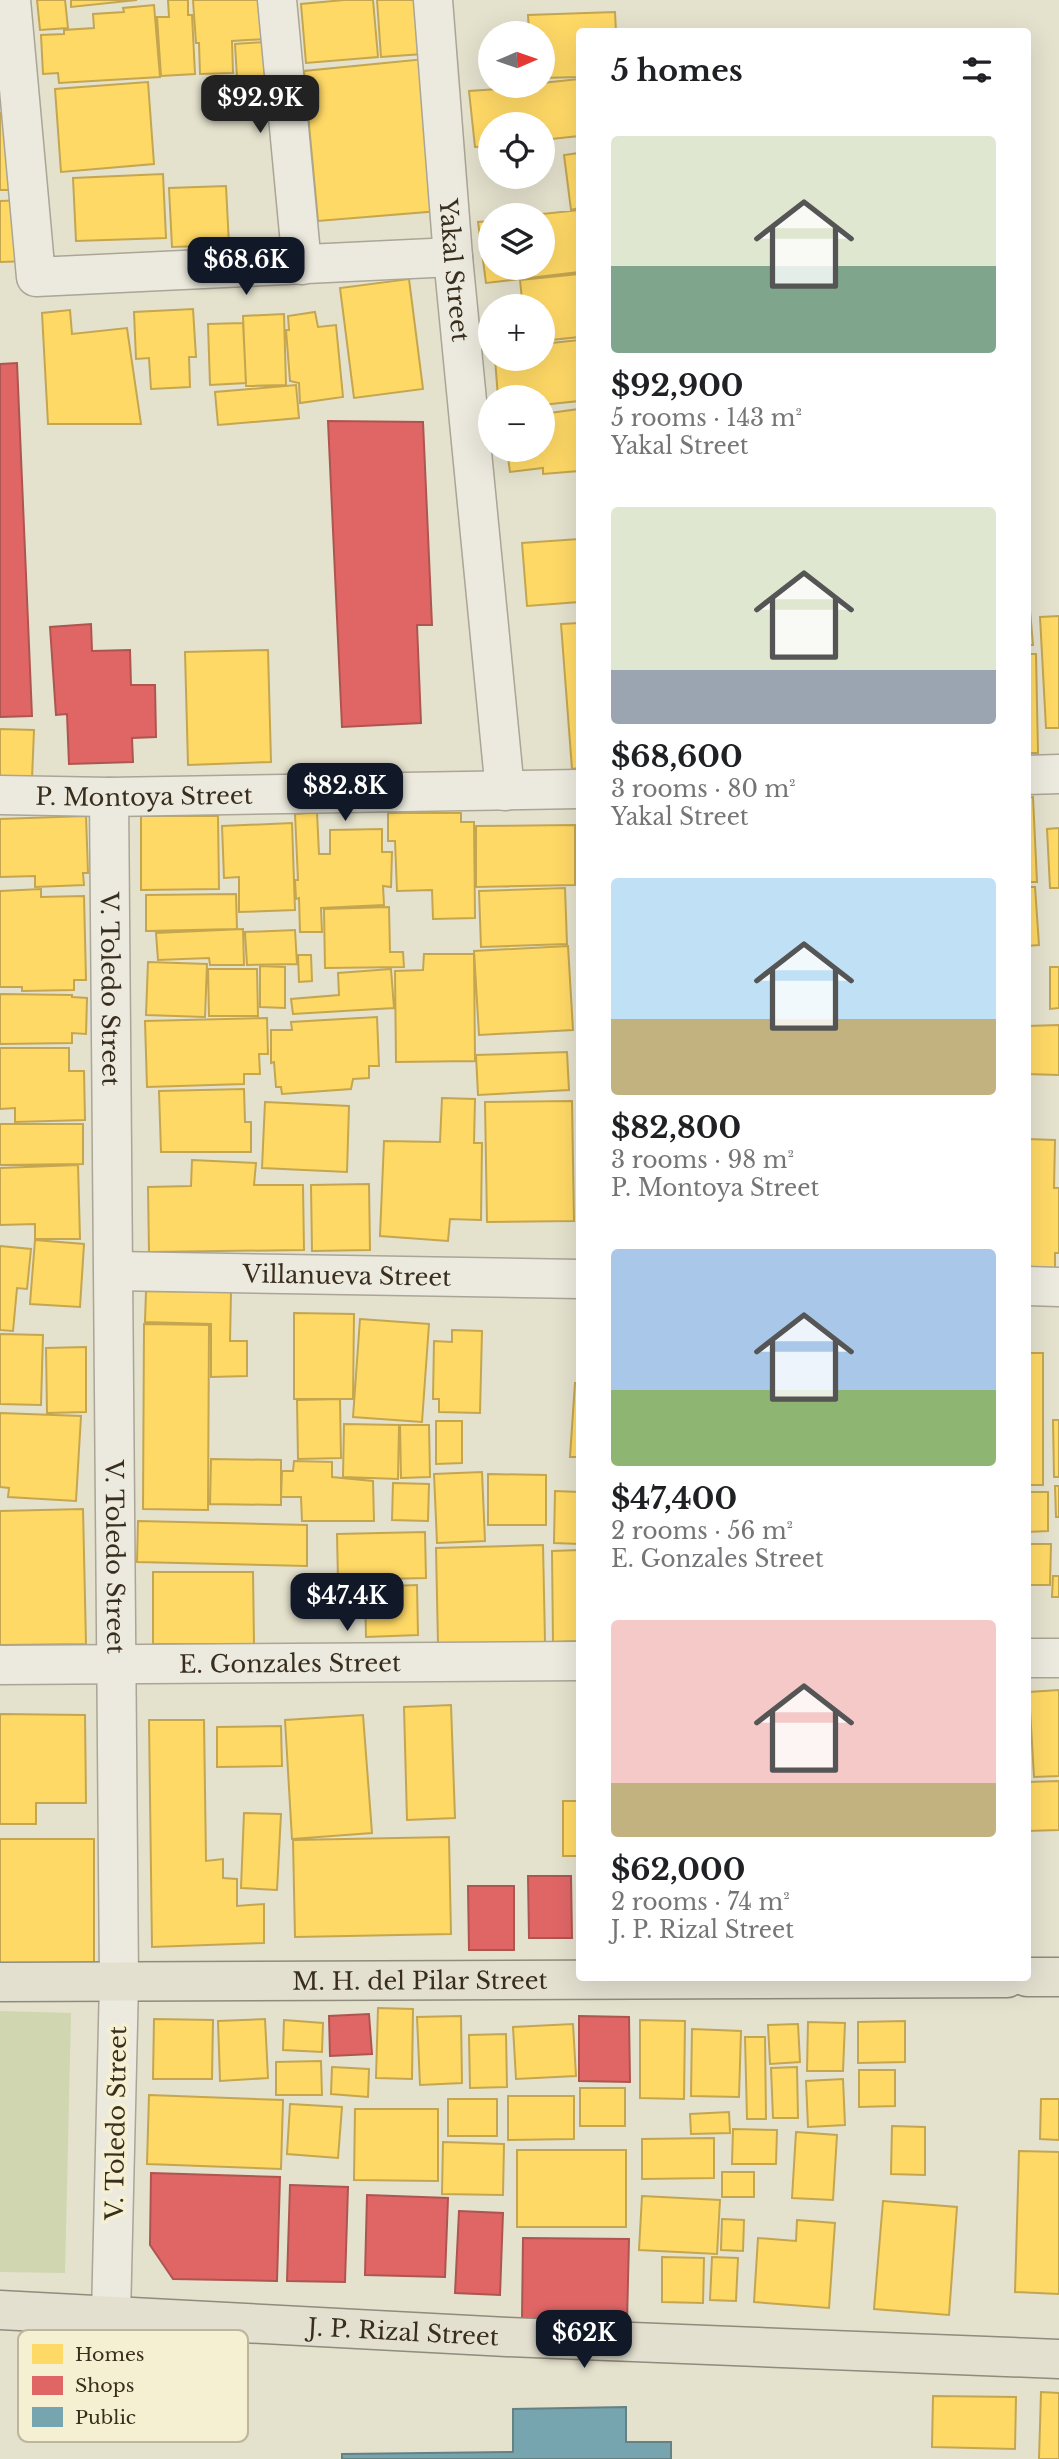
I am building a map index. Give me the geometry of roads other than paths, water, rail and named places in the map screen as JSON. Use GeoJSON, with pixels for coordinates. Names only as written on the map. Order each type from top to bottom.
{"type":"FeatureCollection","features":[{"type":"Feature","properties":{"kind":"main road"},"geometry":{"type":"LineString","coordinates":[[1031,1977],[1059,1977]]}},
{"type":"Feature","properties":{"kind":"main road","name":"M. H. del Pilar Street"},"geometry":{"type":"LineString","coordinates":[[0,1982],[576,1980]]}},
{"type":"Feature","properties":{"kind":"main road","name":"J. P. Rizal Street"},"geometry":{"type":"LineString","coordinates":[[0,2310],[508,2337],[1059,2359]]}},
{"type":"Feature","properties":{"kind":"street"},"geometry":{"type":"LineString","coordinates":[[11,0],[36,277],[453,257]]}},
{"type":"Feature","properties":{"kind":"street"},"geometry":{"type":"LineString","coordinates":[[277,0],[302,265]]}},
{"type":"Feature","properties":{"kind":"street","name":"Yakal Street"},"geometry":{"type":"LineString","coordinates":[[433,0],[453,257],[505,791]]}},
{"type":"Feature","properties":{"kind":"street"},"geometry":{"type":"LineString","coordinates":[[1031,775],[1059,775]]}},
{"type":"Feature","properties":{"kind":"street","name":"P. Montoya Street"},"geometry":{"type":"LineString","coordinates":[[0,795],[109,797],[576,789]]}},
{"type":"Feature","properties":{"kind":"street","name":"V. Toledo Street"},"geometry":{"type":"LineString","coordinates":[[109,797],[119,1982],[111,2316]]}},
{"type":"Feature","properties":{"kind":"street","name":"Villanueva Street"},"geometry":{"type":"LineString","coordinates":[[114,1271],[576,1279]]}},
{"type":"Feature","properties":{"kind":"street"},"geometry":{"type":"LineString","coordinates":[[1031,1286],[1059,1287]]}},
{"type":"Feature","properties":{"kind":"street"},"geometry":{"type":"LineString","coordinates":[[1031,1658],[1059,1658]]}},
{"type":"Feature","properties":{"kind":"street","name":"E. Gonzales Street"},"geometry":{"type":"LineString","coordinates":[[0,1665],[576,1661]]}}]}
